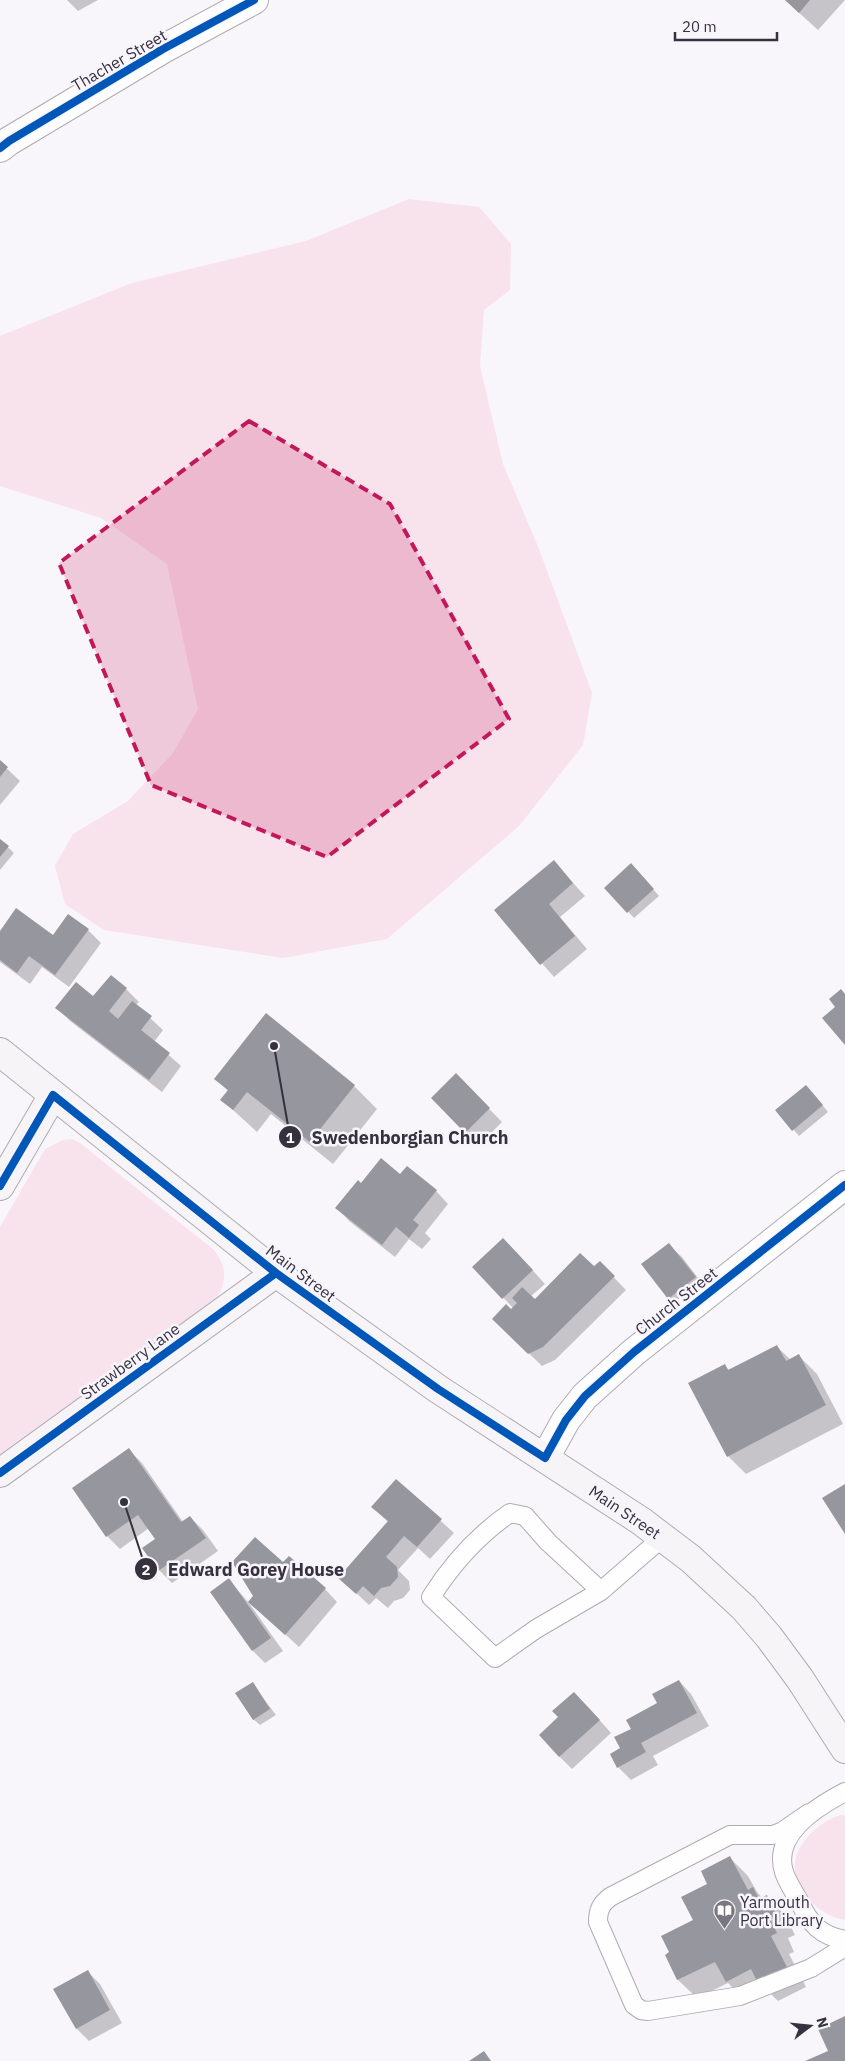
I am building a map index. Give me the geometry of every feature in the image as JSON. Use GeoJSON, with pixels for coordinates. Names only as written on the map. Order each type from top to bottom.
{"type":"FeatureCollection","features":[{"type":"Feature","properties":{"kind":"main road","name":"Main Street"},"geometry":{"type":"LineString","coordinates":[[0,1052],[276,1273],[438,1389],[663,1537],[720,1586],[769,1637],[800,1679],[845,1749]]}},
{"type":"Feature","properties":{"kind":"main road"},"geometry":{"type":"LineString","coordinates":[[0,1186],[53,1095]]}},
{"type":"Feature","properties":{"kind":"main road","name":"Strawberry Lane"},"geometry":{"type":"LineString","coordinates":[[0,1472],[276,1273]]}},
{"type":"Feature","properties":{"kind":"street","name":"Thacher Street"},"geometry":{"type":"LineString","coordinates":[[0,148],[163,49],[254,0]]}},
{"type":"Feature","properties":{"kind":"street","name":"Church Street"},"geometry":{"type":"LineString","coordinates":[[545,1458],[566,1420],[585,1396],[634,1352],[845,1185]]}},
{"type":"Feature","properties":{"kind":"lane"},"geometry":{"type":"LineString","coordinates":[[601,1591],[548,1542],[525,1516],[510,1513],[491,1526],[448,1571],[431,1597],[495,1658],[536,1630],[601,1591],[663,1537]]}},
{"type":"Feature","properties":{"kind":"lane"},"geometry":{"type":"LineString","coordinates":[[845,1792],[783,1831],[772,1835],[730,1835],[610,1897],[602,1904],[598,1911],[598,1922],[634,2004],[641,2010],[648,2011],[740,1996],[811,1968],[845,1947]]}},
{"type":"Feature","properties":{"kind":"lane"},"geometry":{"type":"LineString","coordinates":[[809,1813],[796,1829],[784,1851],[784,1871],[809,1921],[831,1937],[845,1940]]}},
{"type":"Feature","properties":{"kind":"highlighted area"},"geometry":{"type":"Polygon","coordinates":[[[249,421],[390,504],[509,719],[327,857],[151,785],[59,563],[249,421]]]}},
{"type":"Feature","properties":{"kind":"shaded area"},"geometry":{"type":"Polygon","coordinates":[[[409,199],[479,207],[511,244],[510,290],[484,310],[480,366],[503,464],[539,549],[592,693],[583,745],[519,826],[387,939],[283,958],[104,930],[65,904],[55,866],[73,834],[128,801],[173,753],[198,709],[167,564],[101,518],[0,486],[0,336],[132,283],[306,241],[409,199]]]}},
{"type":"Feature","properties":{"kind":"shaded area"},"geometry":{"type":"Polygon","coordinates":[[[72,1139],[80,1143],[214,1250],[223,1268],[223,1286],[217,1299],[0,1456],[0,1227],[45,1149],[63,1140],[72,1139]]]}},
{"type":"Feature","properties":{"kind":"shaded area"},"geometry":{"type":"Polygon","coordinates":[[[845,1815],[845,1920],[828,1914],[812,1903],[801,1889],[795,1871],[795,1862],[802,1844],[824,1823],[845,1815]]]}},
{"type":"Feature","properties":{"kind":"building"},"geometry":{"type":"Polygon","coordinates":[[[785,0],[810,0],[799,13],[785,0]]]}},
{"type":"Feature","properties":{"kind":"building"},"geometry":{"type":"Polygon","coordinates":[[[0,760],[8,767],[0,777],[0,760]]]}},
{"type":"Feature","properties":{"kind":"building"},"geometry":{"type":"Polygon","coordinates":[[[0,839],[9,846],[0,857],[0,839]]]}},
{"type":"Feature","properties":{"kind":"building"},"geometry":{"type":"Polygon","coordinates":[[[554,860],[573,883],[549,904],[575,936],[540,965],[494,910],[554,860]]]}},
{"type":"Feature","properties":{"kind":"building"},"geometry":{"type":"Polygon","coordinates":[[[631,863],[654,889],[627,913],[604,888],[631,863]]]}},
{"type":"Feature","properties":{"kind":"building"},"geometry":{"type":"Polygon","coordinates":[[[16,908],[53,935],[68,914],[89,929],[55,975],[29,956],[17,973],[0,960],[0,931],[16,908]]]}},
{"type":"Feature","properties":{"kind":"building"},"geometry":{"type":"Polygon","coordinates":[[[111,975],[127,988],[109,1011],[118,1019],[132,1001],[152,1016],[141,1030],[170,1053],[149,1080],[55,1008],[76,982],[93,996],[111,975]]]}},
{"type":"Feature","properties":{"kind":"building"},"geometry":{"type":"Polygon","coordinates":[[[841,989],[845,994],[845,1045],[822,1018],[835,1007],[829,999],[841,989]]]}},
{"type":"Feature","properties":{"kind":"building"},"geometry":{"type":"Polygon","coordinates":[[[266,1013],[355,1085],[310,1142],[247,1092],[233,1110],[220,1100],[228,1090],[214,1079],[266,1013]]]}},
{"type":"Feature","properties":{"kind":"building"},"geometry":{"type":"Polygon","coordinates":[[[456,1073],[490,1108],[465,1133],[431,1098],[456,1073]]]}},
{"type":"Feature","properties":{"kind":"building"},"geometry":{"type":"Polygon","coordinates":[[[806,1085],[823,1105],[792,1131],[775,1110],[806,1085]]]}},
{"type":"Feature","properties":{"kind":"building"},"geometry":{"type":"Polygon","coordinates":[[[381,1158],[400,1174],[407,1166],[437,1190],[413,1220],[419,1225],[409,1238],[396,1227],[382,1245],[335,1208],[358,1180],[361,1183],[381,1158]]]}},
{"type":"Feature","properties":{"kind":"building"},"geometry":{"type":"Polygon","coordinates":[[[503,1238],[533,1270],[502,1299],[472,1267],[503,1238]]]}},
{"type":"Feature","properties":{"kind":"building"},"geometry":{"type":"Polygon","coordinates":[[[669,1243],[696,1277],[668,1299],[641,1264],[669,1243]]]}},
{"type":"Feature","properties":{"kind":"building"},"geometry":{"type":"Polygon","coordinates":[[[580,1253],[594,1266],[600,1261],[615,1276],[543,1347],[528,1354],[492,1319],[506,1304],[511,1309],[517,1303],[512,1298],[522,1287],[535,1299],[580,1253]]]}},
{"type":"Feature","properties":{"kind":"building"},"geometry":{"type":"Polygon","coordinates":[[[777,1345],[786,1361],[799,1354],[826,1405],[727,1457],[688,1383],[725,1364],[728,1370],[777,1345]]]}},
{"type":"Feature","properties":{"kind":"building"},"geometry":{"type":"Polygon","coordinates":[[[129,1448],[181,1522],[190,1516],[206,1538],[158,1571],[142,1548],[155,1539],[138,1515],[106,1537],[72,1488],[129,1448]]]}},
{"type":"Feature","properties":{"kind":"building"},"geometry":{"type":"Polygon","coordinates":[[[396,1479],[442,1519],[417,1547],[404,1536],[386,1557],[397,1567],[398,1577],[390,1586],[381,1588],[374,1596],[363,1586],[356,1594],[338,1578],[388,1521],[371,1507],[396,1479]]]}},
{"type":"Feature","properties":{"kind":"building"},"geometry":{"type":"Polygon","coordinates":[[[845,1484],[845,1534],[822,1498],[845,1484]]]}},
{"type":"Feature","properties":{"kind":"building"},"geometry":{"type":"Polygon","coordinates":[[[255,1537],[283,1562],[289,1556],[326,1588],[285,1635],[248,1602],[253,1596],[232,1562],[255,1537]]]}},
{"type":"Feature","properties":{"kind":"building"},"geometry":{"type":"Polygon","coordinates":[[[229,1578],[271,1638],[252,1651],[210,1592],[229,1578]]]}},
{"type":"Feature","properties":{"kind":"building"},"geometry":{"type":"Polygon","coordinates":[[[679,1680],[697,1713],[641,1743],[646,1752],[617,1768],[610,1754],[620,1748],[614,1737],[631,1729],[626,1720],[657,1703],[652,1694],[679,1680]]]}},
{"type":"Feature","properties":{"kind":"building"},"geometry":{"type":"Polygon","coordinates":[[[253,1682],[270,1709],[253,1720],[235,1693],[253,1682]]]}},
{"type":"Feature","properties":{"kind":"building"},"geometry":{"type":"Polygon","coordinates":[[[574,1692],[600,1720],[559,1757],[539,1735],[558,1717],[552,1711],[574,1692]]]}},
{"type":"Feature","properties":{"kind":"building"},"geometry":{"type":"Polygon","coordinates":[[[730,1856],[748,1890],[753,1887],[759,1899],[767,1895],[778,1916],[770,1919],[777,1933],[771,1936],[788,1969],[758,1983],[751,1969],[726,1982],[715,1962],[677,1980],[665,1955],[669,1952],[661,1936],[693,1920],[681,1897],[707,1884],[701,1871],[730,1856]]]}},
{"type":"Feature","properties":{"kind":"building"},"geometry":{"type":"Polygon","coordinates":[[[88,1970],[110,2010],[76,2029],[53,1989],[88,1970]]]}},
{"type":"Feature","properties":{"kind":"building"},"geometry":{"type":"Polygon","coordinates":[[[845,2016],[845,2061],[805,2061],[828,2051],[818,2029],[845,2016]]]}},
{"type":"Feature","properties":{"kind":"building"},"geometry":{"type":"Polygon","coordinates":[[[484,2051],[491,2061],[469,2061],[484,2051]]]}},
{"type":"Feature","properties":{"kind":"cycle path"},"geometry":{"type":"LineString","coordinates":[[0,148],[163,49],[254,0]]}},
{"type":"Feature","properties":{"kind":"cycle path"},"geometry":{"type":"LineString","coordinates":[[0,1186],[53,1095],[276,1273],[438,1389],[545,1458],[566,1420],[585,1396],[634,1352],[845,1185]]}},
{"type":"Feature","properties":{"kind":"cycle path"},"geometry":{"type":"LineString","coordinates":[[0,1473],[276,1273]]}},
{"type":"Feature","properties":{"kind":"place","name":"Swedenborgian Church"},"geometry":{"type":"Point","coordinates":[274,1046]}},
{"type":"Feature","properties":{"kind":"place","name":"Edward Gorey House"},"geometry":{"type":"Point","coordinates":[124,1502]}},
{"type":"Feature","properties":{"kind":"place","name":"Yarmouth Port Library"},"geometry":{"type":"Point","coordinates":[724,1930]}}]}
